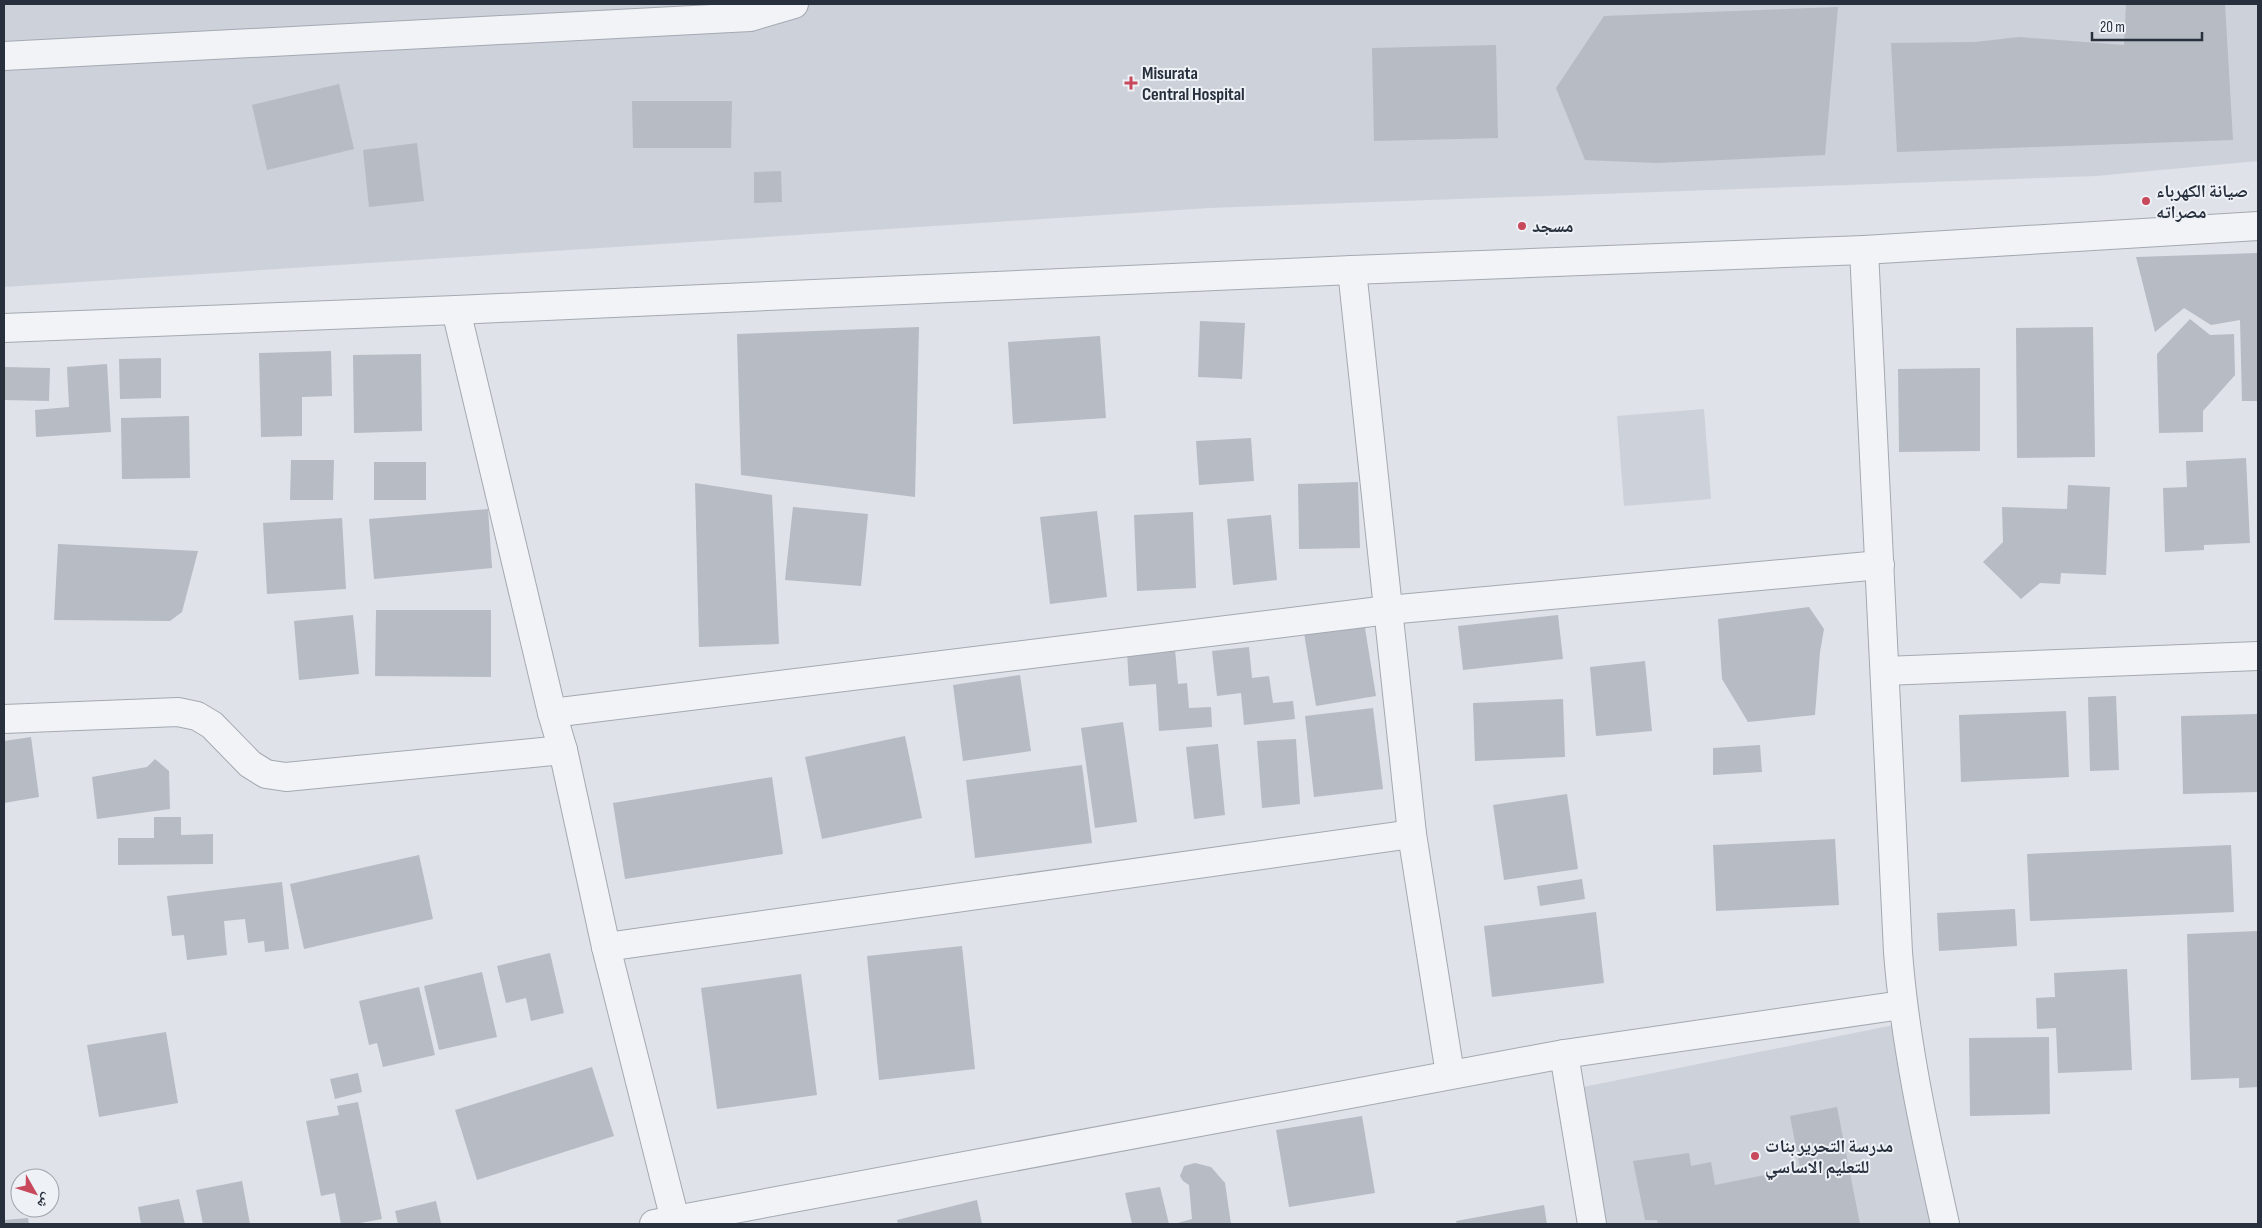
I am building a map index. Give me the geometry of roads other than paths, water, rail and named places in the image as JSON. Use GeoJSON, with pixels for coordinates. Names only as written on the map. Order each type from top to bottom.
{"type":"FeatureCollection","features":[{"type":"Feature","properties":{"kind":"street"},"geometry":{"type":"LineString","coordinates":[[4,56],[750,17],[794,4]]}},
{"type":"Feature","properties":{"kind":"street"},"geometry":{"type":"LineString","coordinates":[[4,328],[1864,250],[2258,226]]}},
{"type":"Feature","properties":{"kind":"street"},"geometry":{"type":"LineString","coordinates":[[1864,250],[1902,1005],[1924,1130],[1945,1224]]}},
{"type":"Feature","properties":{"kind":"street"},"geometry":{"type":"LineString","coordinates":[[1352,270],[1412,834],[1450,1074]]}},
{"type":"Feature","properties":{"kind":"street"},"geometry":{"type":"LineString","coordinates":[[456,310],[552,713],[563,750],[669,1222],[1450,1074],[1564,1054],[1902,1005]]}},
{"type":"Feature","properties":{"kind":"street"},"geometry":{"type":"LineString","coordinates":[[552,713],[1388,610],[1880,565]]}},
{"type":"Feature","properties":{"kind":"street"},"geometry":{"type":"LineString","coordinates":[[1885,671],[2258,656]]}},
{"type":"Feature","properties":{"kind":"street"},"geometry":{"type":"LineString","coordinates":[[4,719],[178,712],[197,716],[212,725],[250,764],[266,774],[286,777],[563,750]]}},
{"type":"Feature","properties":{"kind":"street"},"geometry":{"type":"LineString","coordinates":[[606,947],[1412,834]]}},
{"type":"Feature","properties":{"kind":"street"},"geometry":{"type":"LineString","coordinates":[[1564,1054],[1592,1224]]}},
{"type":"Feature","properties":{"kind":"place","name":"Misurata Central Hospital"},"geometry":{"type":"Point","coordinates":[1131,83]}},
{"type":"Feature","properties":{"kind":"place","name":"صيانة الكهرباء مصراته"},"geometry":{"type":"Point","coordinates":[2146,201]}},
{"type":"Feature","properties":{"kind":"place","name":"مسجد"},"geometry":{"type":"Point","coordinates":[1522,226]}},
{"type":"Feature","properties":{"kind":"place","name":"مدرسة التحرير بنات للتعليم الاساسي"},"geometry":{"type":"Point","coordinates":[1755,1156]}}]}
